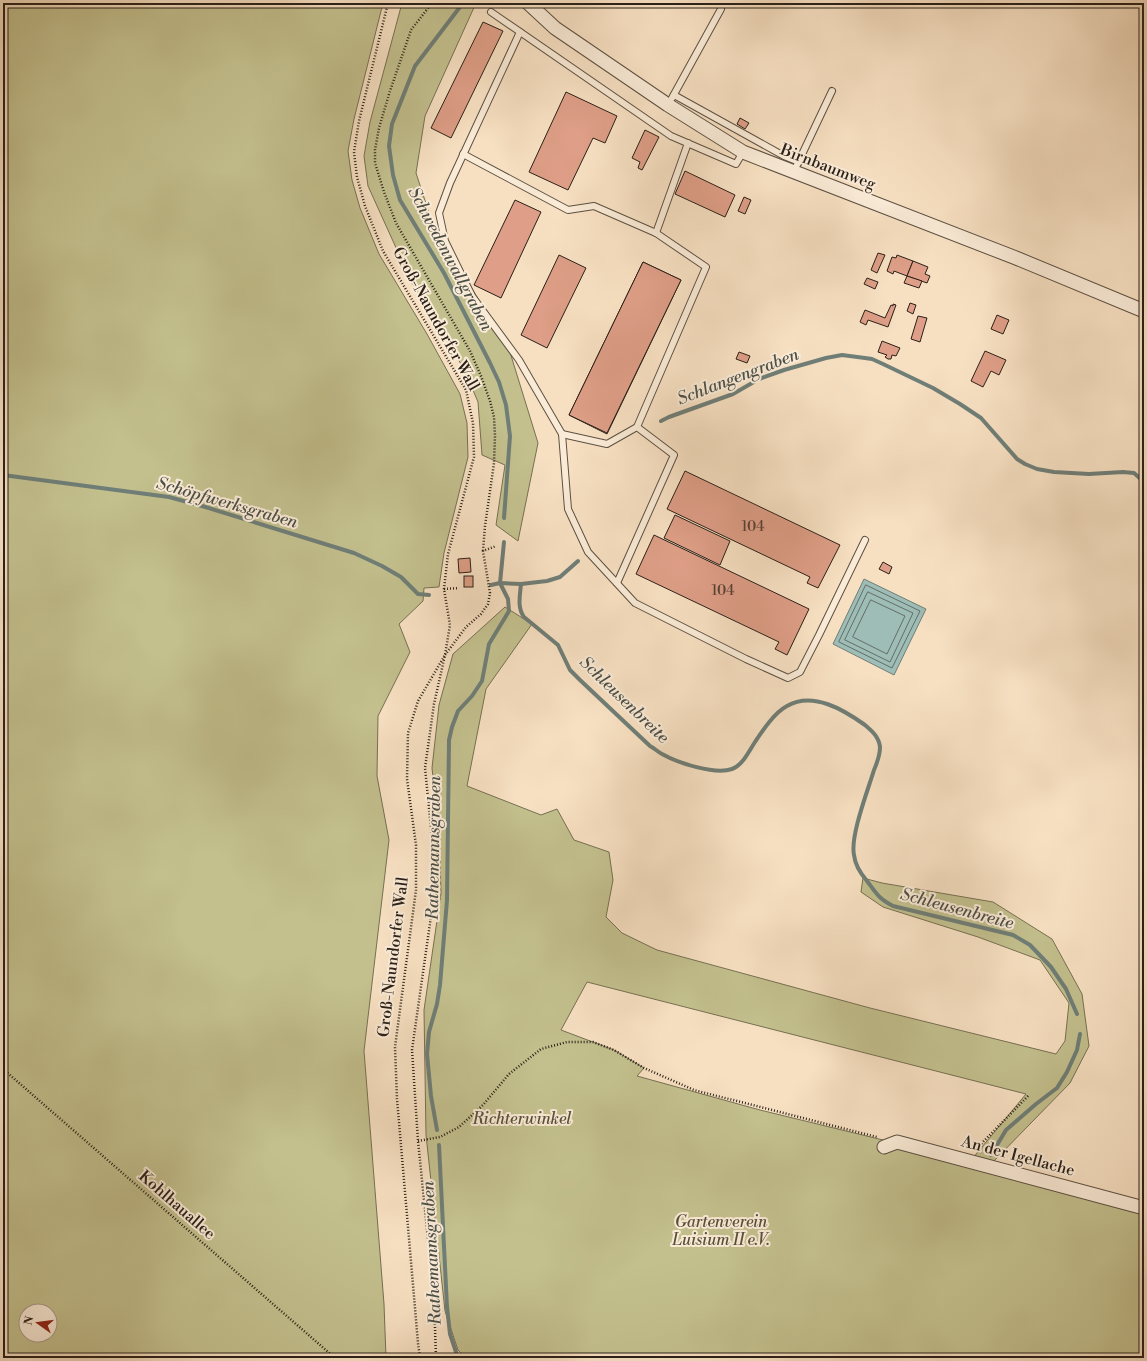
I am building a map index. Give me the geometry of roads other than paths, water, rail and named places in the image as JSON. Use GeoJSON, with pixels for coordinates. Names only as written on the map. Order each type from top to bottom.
{"type":"FeatureCollection","features":[{"type":"Feature","properties":{"kind":"street","name":"Birnbaumweg"},"geometry":{"type":"LineString","coordinates":[[528,3],[555,28],[671,100],[743,152],[796,167],[1144,311]]}},
{"type":"Feature","properties":{"kind":"street","name":"An der Igellache"},"geometry":{"type":"LineString","coordinates":[[884,1147],[897,1142],[1144,1208]]}},
{"type":"Feature","properties":{"kind":"lane"},"geometry":{"type":"LineString","coordinates":[[721,9],[671,100],[784,156],[796,167],[832,91]]}},
{"type":"Feature","properties":{"kind":"lane"},"geometry":{"type":"LineString","coordinates":[[491,12],[671,136],[736,164],[743,152]]}},
{"type":"Feature","properties":{"kind":"lane"},"geometry":{"type":"LineString","coordinates":[[520,32],[462,154],[439,214],[445,241],[472,296],[519,360],[562,434],[568,509],[588,552],[635,603],[746,659],[788,678],[800,672],[865,540]]}},
{"type":"Feature","properties":{"kind":"lane"},"geometry":{"type":"LineString","coordinates":[[656,233],[688,143]]}},
{"type":"Feature","properties":{"kind":"lane"},"geometry":{"type":"LineString","coordinates":[[462,154],[568,210],[594,206],[656,233],[706,267],[637,428],[607,444],[562,434]]}},
{"type":"Feature","properties":{"kind":"lane"},"geometry":{"type":"LineString","coordinates":[[617,583],[674,455],[637,428]]}},
{"type":"Feature","properties":{"kind":"water"},"geometry":{"type":"Polygon","coordinates":[[[864,579],[926,609],[894,675],[833,644],[864,579]]]}},
{"type":"Feature","properties":{"kind":"waterway","name":"Schwedenwallgraben"},"geometry":{"type":"LineString","coordinates":[[463,3],[415,66],[392,124],[389,146],[393,175],[400,200],[444,273],[499,382],[506,405],[510,436],[504,518]]}},
{"type":"Feature","properties":{"kind":"waterway","name":"Schlangengraben"},"geometry":{"type":"LineString","coordinates":[[661,421],[733,394],[759,379],[784,370],[842,355],[872,359],[933,388],[960,404],[981,418],[1017,459],[1025,464],[1037,469],[1054,472],[1089,474],[1123,472],[1134,473],[1144,482]]}},
{"type":"Feature","properties":{"kind":"waterway","name":"Schöpfwerksgraben"},"geometry":{"type":"LineString","coordinates":[[3,475],[169,497],[202,506],[354,553],[401,577],[418,594],[429,595]]}},
{"type":"Feature","properties":{"kind":"waterway","name":"Schwedenwallgraben"},"geometry":{"type":"LineString","coordinates":[[500,583],[504,542]]}},
{"type":"Feature","properties":{"kind":"waterway","name":"Schlangengraben"},"geometry":{"type":"LineString","coordinates":[[491,585],[500,583],[521,584],[547,581],[560,577],[578,561]]}},
{"type":"Feature","properties":{"kind":"waterway","name":"Rathemannsgraben"},"geometry":{"type":"LineString","coordinates":[[437,1130],[431,1096],[427,1054],[429,1032],[437,1004],[440,985],[447,900],[449,740],[458,711],[472,696],[482,681],[489,644],[509,611],[508,599],[500,583]]}},
{"type":"Feature","properties":{"kind":"waterway","name":"Schleusenbreite"},"geometry":{"type":"LineString","coordinates":[[521,584],[520,610],[524,617],[558,645],[570,670],[650,746],[677,761],[707,769],[732,769],[743,761],[773,717],[782,709],[797,702],[818,701],[828,704],[838,708],[865,725],[877,737],[880,747],[878,758],[860,813],[853,847],[856,862],[865,878],[878,895],[884,901],[893,906],[1013,935],[1030,945],[1051,967],[1066,989],[1077,1014]]}},
{"type":"Feature","properties":{"kind":"waterway","name":"Schleusenbreite"},"geometry":{"type":"LineString","coordinates":[[991,1155],[1006,1130],[1057,1088],[1067,1072],[1077,1050],[1080,1034]]}},
{"type":"Feature","properties":{"kind":"waterway","name":"Rathemannsgraben"},"geometry":{"type":"LineString","coordinates":[[439,1145],[447,1307],[450,1334],[458,1358]]}},
{"type":"Feature","properties":{"kind":"park label","name":"Richterwinkel"},"geometry":{"type":"Point","coordinates":[522,1119]}},
{"type":"Feature","properties":{"kind":"park label","name":"Gartenverein Luisium II e.V."},"geometry":{"type":"Point","coordinates":[721,1231]}}]}
